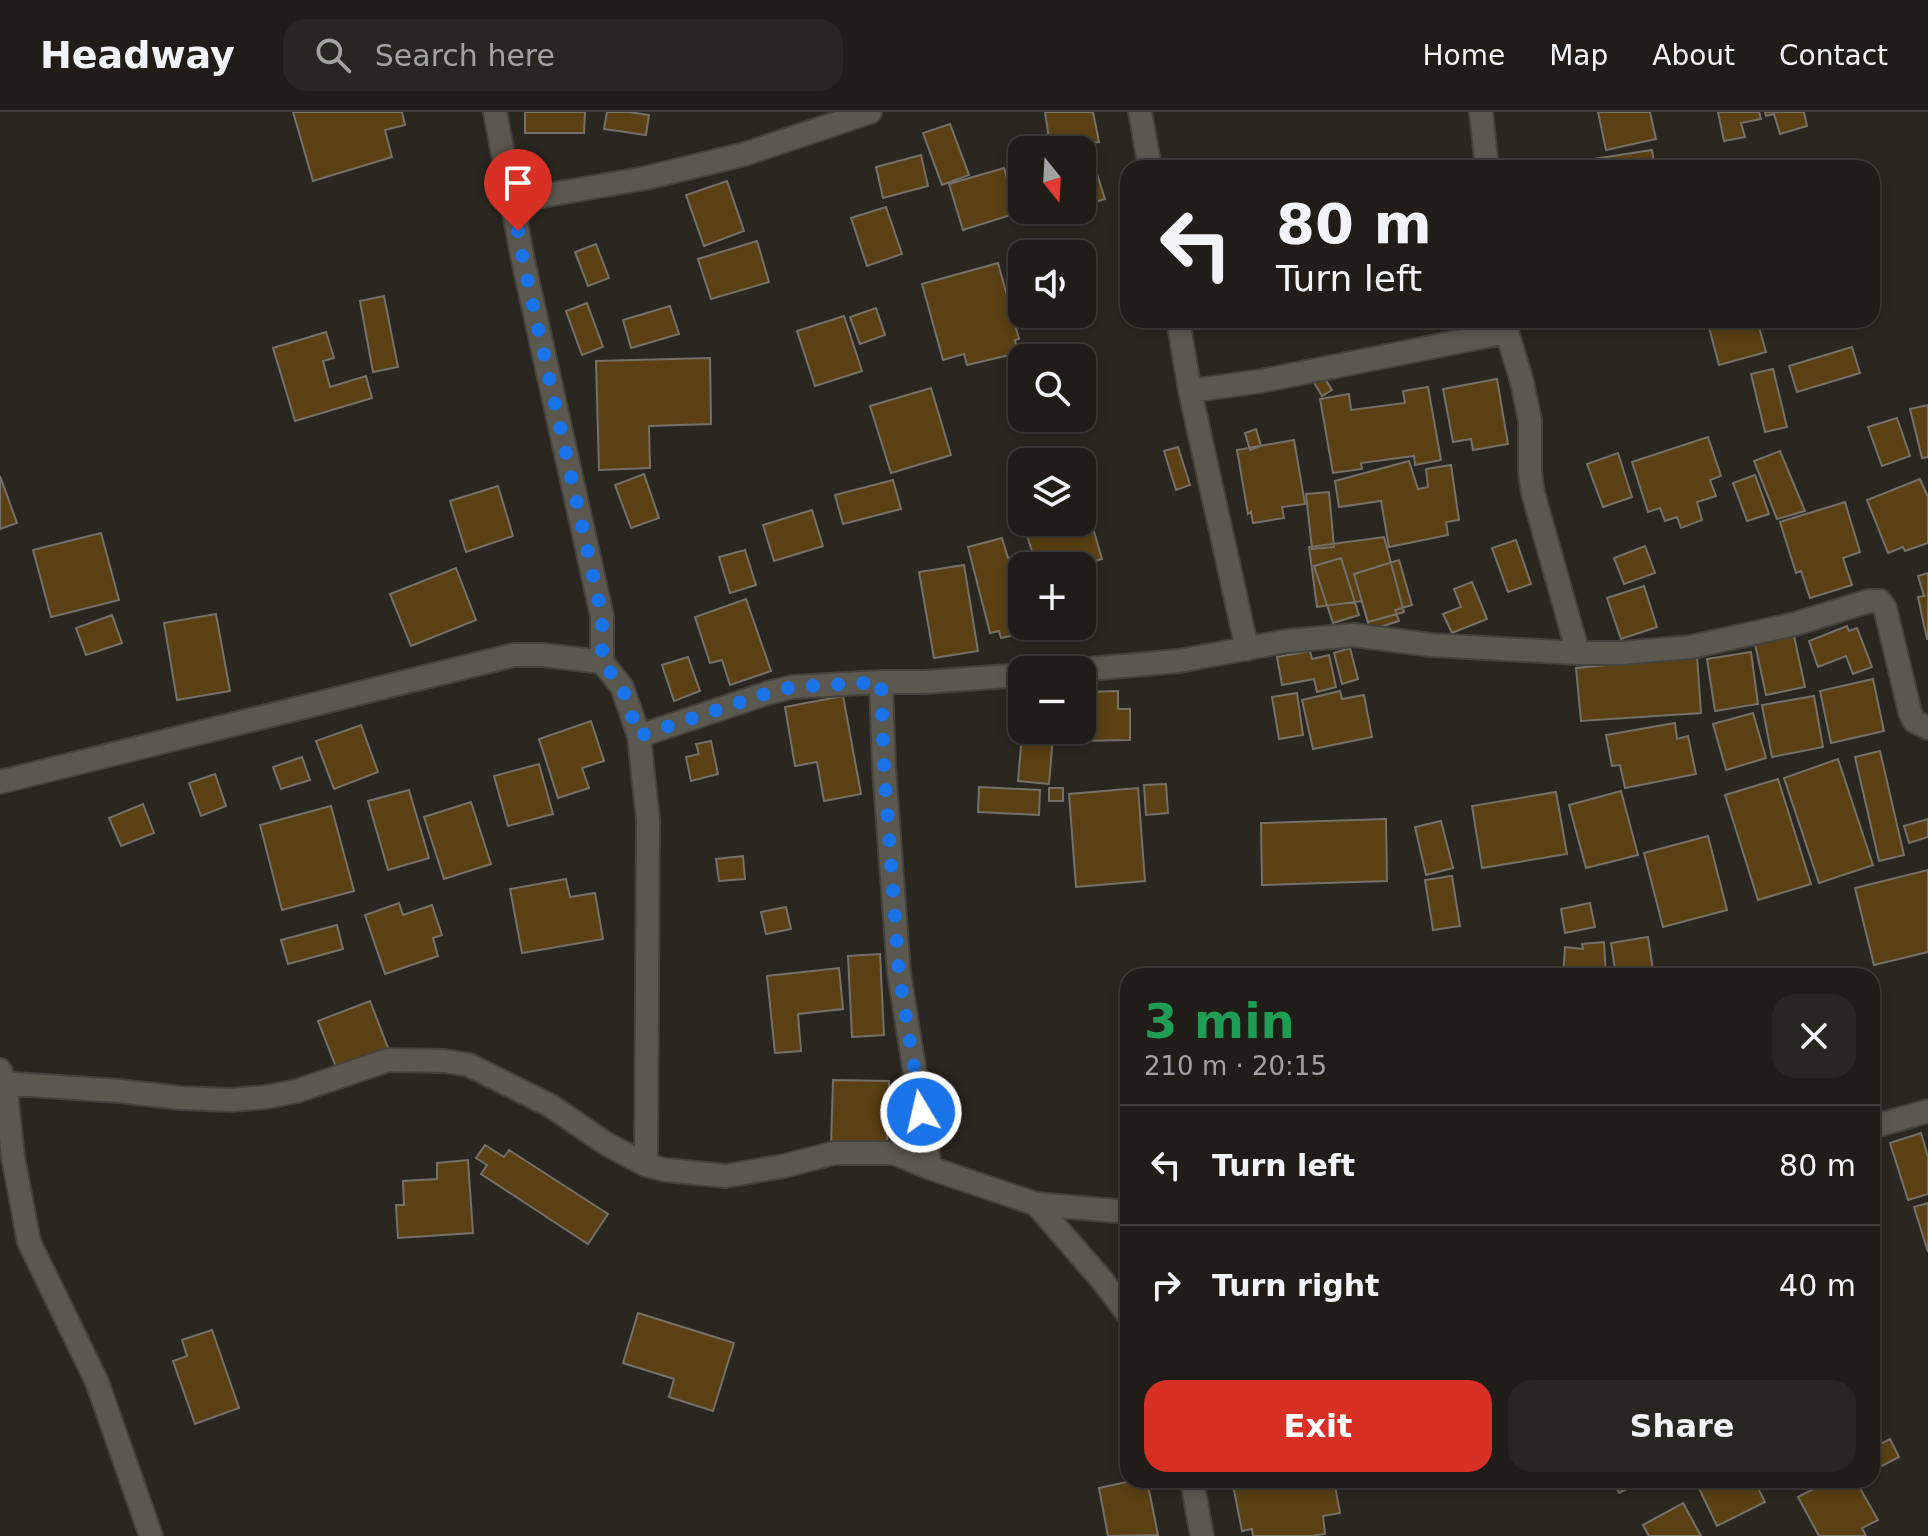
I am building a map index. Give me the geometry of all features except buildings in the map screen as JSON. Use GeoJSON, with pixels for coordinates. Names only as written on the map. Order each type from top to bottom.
{"type":"FeatureCollection","features":[{"type":"Feature","properties":{"kind":"street"},"geometry":{"type":"LineString","coordinates":[[495,112],[523,260],[602,616],[602,662],[622,687],[639,736],[648,820],[646,1165]]}},
{"type":"Feature","properties":{"kind":"street"},"geometry":{"type":"LineString","coordinates":[[513,201],[646,178],[745,154],[870,112]]}},
{"type":"Feature","properties":{"kind":"street"},"geometry":{"type":"LineString","coordinates":[[1140,112],[1149,160]]}},
{"type":"Feature","properties":{"kind":"street"},"geometry":{"type":"LineString","coordinates":[[1481,112],[1486,160]]}},
{"type":"Feature","properties":{"kind":"street"},"geometry":{"type":"LineString","coordinates":[[1179,328],[1190,391],[1247,649]]}},
{"type":"Feature","properties":{"kind":"street"},"geometry":{"type":"LineString","coordinates":[[1190,391],[1261,381],[1497,328]]}},
{"type":"Feature","properties":{"kind":"street"},"geometry":{"type":"LineString","coordinates":[[1507,328],[1530,421],[1533,493],[1578,653]]}},
{"type":"Feature","properties":{"kind":"street"},"geometry":{"type":"LineString","coordinates":[[1096,668],[1179,661],[1287,641],[1354,635],[1431,645],[1578,653],[1691,647],[1795,624],[1869,601],[1880,601],[1885,608],[1910,712],[1914,721],[1928,728]]}},
{"type":"Feature","properties":{"kind":"street"},"geometry":{"type":"LineString","coordinates":[[0,782],[514,655],[602,662]]}},
{"type":"Feature","properties":{"kind":"street"},"geometry":{"type":"LineString","coordinates":[[639,736],[792,687],[1008,676]]}},
{"type":"Feature","properties":{"kind":"street"},"geometry":{"type":"LineString","coordinates":[[881,682],[899,973],[930,1168]]}},
{"type":"Feature","properties":{"kind":"street"},"geometry":{"type":"LineString","coordinates":[[151,1536],[97,1382],[29,1242],[2,1079],[181,1098],[232,1100],[297,1091],[388,1060],[445,1061],[469,1065],[551,1106],[605,1143],[646,1165],[666,1170],[726,1176],[834,1153],[894,1153],[1036,1204],[1120,1211]]}},
{"type":"Feature","properties":{"kind":"street"},"geometry":{"type":"LineString","coordinates":[[1880,1125],[1928,1111]]}},
{"type":"Feature","properties":{"kind":"street"},"geometry":{"type":"LineString","coordinates":[[1036,1204],[1120,1304]]}},
{"type":"Feature","properties":{"kind":"street"},"geometry":{"type":"LineString","coordinates":[[1193,1488],[1202,1536]]}},
{"type":"Feature","properties":{"kind":"route"},"geometry":{"type":"LineString","coordinates":[[518,231],[602,616],[602,662],[622,687],[639,736],[792,687],[881,682],[899,973],[921,1112]]}}]}
